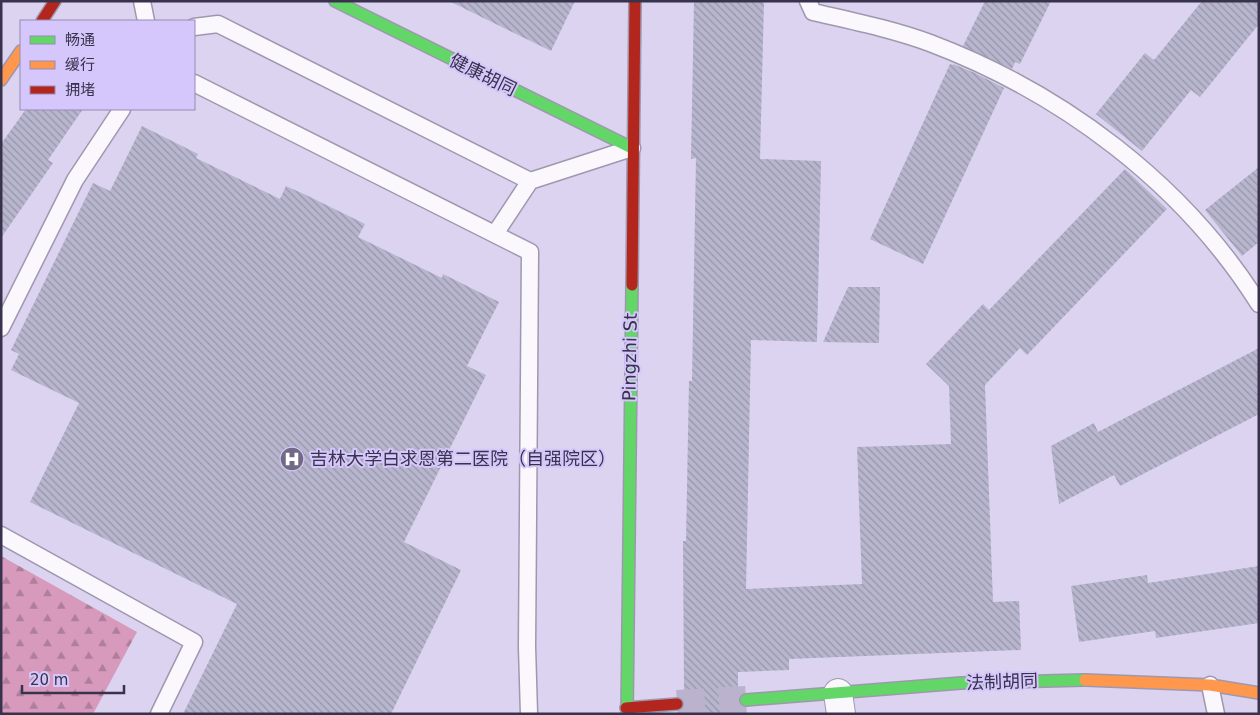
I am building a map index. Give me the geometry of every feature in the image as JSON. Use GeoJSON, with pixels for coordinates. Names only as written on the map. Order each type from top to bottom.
{"type":"FeatureCollection","features":[{"type":"Feature","properties":{"kind":"street"},"geometry":{"type":"LineString","coordinates":[[43,20],[56,1]]}},
{"type":"Feature","properties":{"kind":"street","name":"健康胡同"},"geometry":{"type":"LineString","coordinates":[[335,1],[632,148]]}},
{"type":"Feature","properties":{"kind":"street","name":"Pingzhi St"},"geometry":{"type":"LineString","coordinates":[[626,711],[635,1]]}},
{"type":"Feature","properties":{"kind":"street"},"geometry":{"type":"LineString","coordinates":[[1,80],[20,52]]}},
{"type":"Feature","properties":{"kind":"street","name":"法制胡同"},"geometry":{"type":"LineString","coordinates":[[746,700],[839,703],[962,683],[1066,681],[1142,681],[1210,685],[1259,693]]}},
{"type":"Feature","properties":{"kind":"street"},"geometry":{"type":"LineString","coordinates":[[626,711],[677,704]]}},
{"type":"Feature","properties":{"kind":"lane"},"geometry":{"type":"LineString","coordinates":[[142,1],[146,20]]}},
{"type":"Feature","properties":{"kind":"lane"},"geometry":{"type":"LineString","coordinates":[[808,1],[813,12],[871,25],[929,43],[983,65],[1037,93],[1087,125],[1134,162],[1178,202],[1217,246],[1259,304]]}},
{"type":"Feature","properties":{"kind":"lane"},"geometry":{"type":"LineString","coordinates":[[195,27],[218,24],[530,181]]}},
{"type":"Feature","properties":{"kind":"lane"},"geometry":{"type":"LineString","coordinates":[[195,84],[530,252],[527,647],[529,714]]}},
{"type":"Feature","properties":{"kind":"lane"},"geometry":{"type":"LineString","coordinates":[[1,328],[75,180],[121,110]]}},
{"type":"Feature","properties":{"kind":"lane"},"geometry":{"type":"LineString","coordinates":[[495,234],[530,181],[632,148]]}},
{"type":"Feature","properties":{"kind":"lane"},"geometry":{"type":"LineString","coordinates":[[1,535],[194,642],[159,714]]}},
{"type":"Feature","properties":{"kind":"lane"},"geometry":{"type":"LineString","coordinates":[[1210,685],[1216,714]]}},
{"type":"Feature","properties":{"kind":"green space"},"geometry":{"type":"Polygon","coordinates":[[[1,556],[137,632],[93,714],[1,714],[1,556]]]}},
{"type":"Feature","properties":{"kind":"building"},"geometry":{"type":"Polygon","coordinates":[[[449,1],[575,1],[551,51],[449,1]]]}},
{"type":"Feature","properties":{"kind":"building"},"geometry":{"type":"Polygon","coordinates":[[[694,1],[764,1],[760,159],[821,161],[817,342],[751,340],[746,589],[862,584],[857,447],[951,444],[949,386],[926,364],[983,304],[989,310],[1125,169],[1167,209],[1027,355],[1020,348],[985,385],[993,602],[1019,601],[1021,650],[789,659],[789,670],[738,672],[738,687],[732,693],[730,701],[738,714],[689,714],[693,703],[690,696],[684,690],[683,541],[686,541],[689,381],[692,381],[696,158],[691,159],[694,1]]]}},
{"type":"Feature","properties":{"kind":"building"},"geometry":{"type":"Polygon","coordinates":[[[985,1],[1051,1],[1020,64],[1015,62],[1012,69],[963,46],[985,1]]]}},
{"type":"Feature","properties":{"kind":"building"},"geometry":{"type":"Polygon","coordinates":[[[1202,1],[1259,1],[1259,24],[1200,97],[1191,90],[1142,151],[1096,114],[1145,53],[1154,60],[1202,1]]]}},
{"type":"Feature","properties":{"kind":"building"},"geometry":{"type":"Polygon","coordinates":[[[950,64],[975,73],[1004,88],[923,264],[870,239],[950,64]]]}},
{"type":"Feature","properties":{"kind":"building"},"geometry":{"type":"Polygon","coordinates":[[[25,110],[82,110],[48,160],[53,163],[1,238],[1,144],[25,110]]]}},
{"type":"Feature","properties":{"kind":"building"},"geometry":{"type":"Polygon","coordinates":[[[142,126],[198,154],[196,158],[280,199],[286,186],[365,224],[358,237],[442,278],[443,274],[499,302],[467,366],[486,375],[404,542],[461,570],[391,714],[183,714],[237,604],[30,502],[79,403],[11,370],[19,354],[11,350],[93,183],[110,191],[142,126]]]}},
{"type":"Feature","properties":{"kind":"building"},"geometry":{"type":"Polygon","coordinates":[[[1259,167],[1259,242],[1242,256],[1205,210],[1259,167]]]}},
{"type":"Feature","properties":{"kind":"building"},"geometry":{"type":"Polygon","coordinates":[[[848,287],[880,287],[879,343],[823,342],[848,287]]]}},
{"type":"Feature","properties":{"kind":"building"},"geometry":{"type":"Polygon","coordinates":[[[1259,348],[1259,414],[1120,486],[1114,475],[1059,504],[1051,446],[1094,423],[1098,432],[1259,348]]]}},
{"type":"Feature","properties":{"kind":"building"},"geometry":{"type":"Polygon","coordinates":[[[1259,566],[1259,623],[1156,638],[1155,631],[1079,642],[1071,586],[1147,575],[1148,583],[1259,566]]]}},
{"type":"Feature","properties":{"kind":"tunnel"},"geometry":{"type":"LineString","coordinates":[[677,704],[746,700]]}},
{"type":"Feature","properties":{"kind":"traffic: fast"},"geometry":{"type":"LineString","coordinates":[[335,1],[632,148]]}},
{"type":"Feature","properties":{"kind":"traffic: fast"},"geometry":{"type":"LineString","coordinates":[[627,714],[632,285]]}},
{"type":"Feature","properties":{"kind":"traffic: fast"},"geometry":{"type":"LineString","coordinates":[[746,700],[961,683],[1085,680]]}},
{"type":"Feature","properties":{"kind":"traffic: slow"},"geometry":{"type":"LineString","coordinates":[[1,80],[20,52]]}},
{"type":"Feature","properties":{"kind":"traffic: slow"},"geometry":{"type":"LineString","coordinates":[[1085,680],[1210,685],[1259,693]]}},
{"type":"Feature","properties":{"kind":"traffic: jam"},"geometry":{"type":"LineString","coordinates":[[43,20],[55,1]]}},
{"type":"Feature","properties":{"kind":"traffic: jam"},"geometry":{"type":"LineString","coordinates":[[632,285],[635,1]]}},
{"type":"Feature","properties":{"kind":"traffic: jam"},"geometry":{"type":"LineString","coordinates":[[626,708],[677,704]]}},
{"type":"Feature","properties":{"kind":"place","name":"吉林大学白求恩第二医院（自强院区）"},"geometry":{"type":"Point","coordinates":[292,459]}}]}
